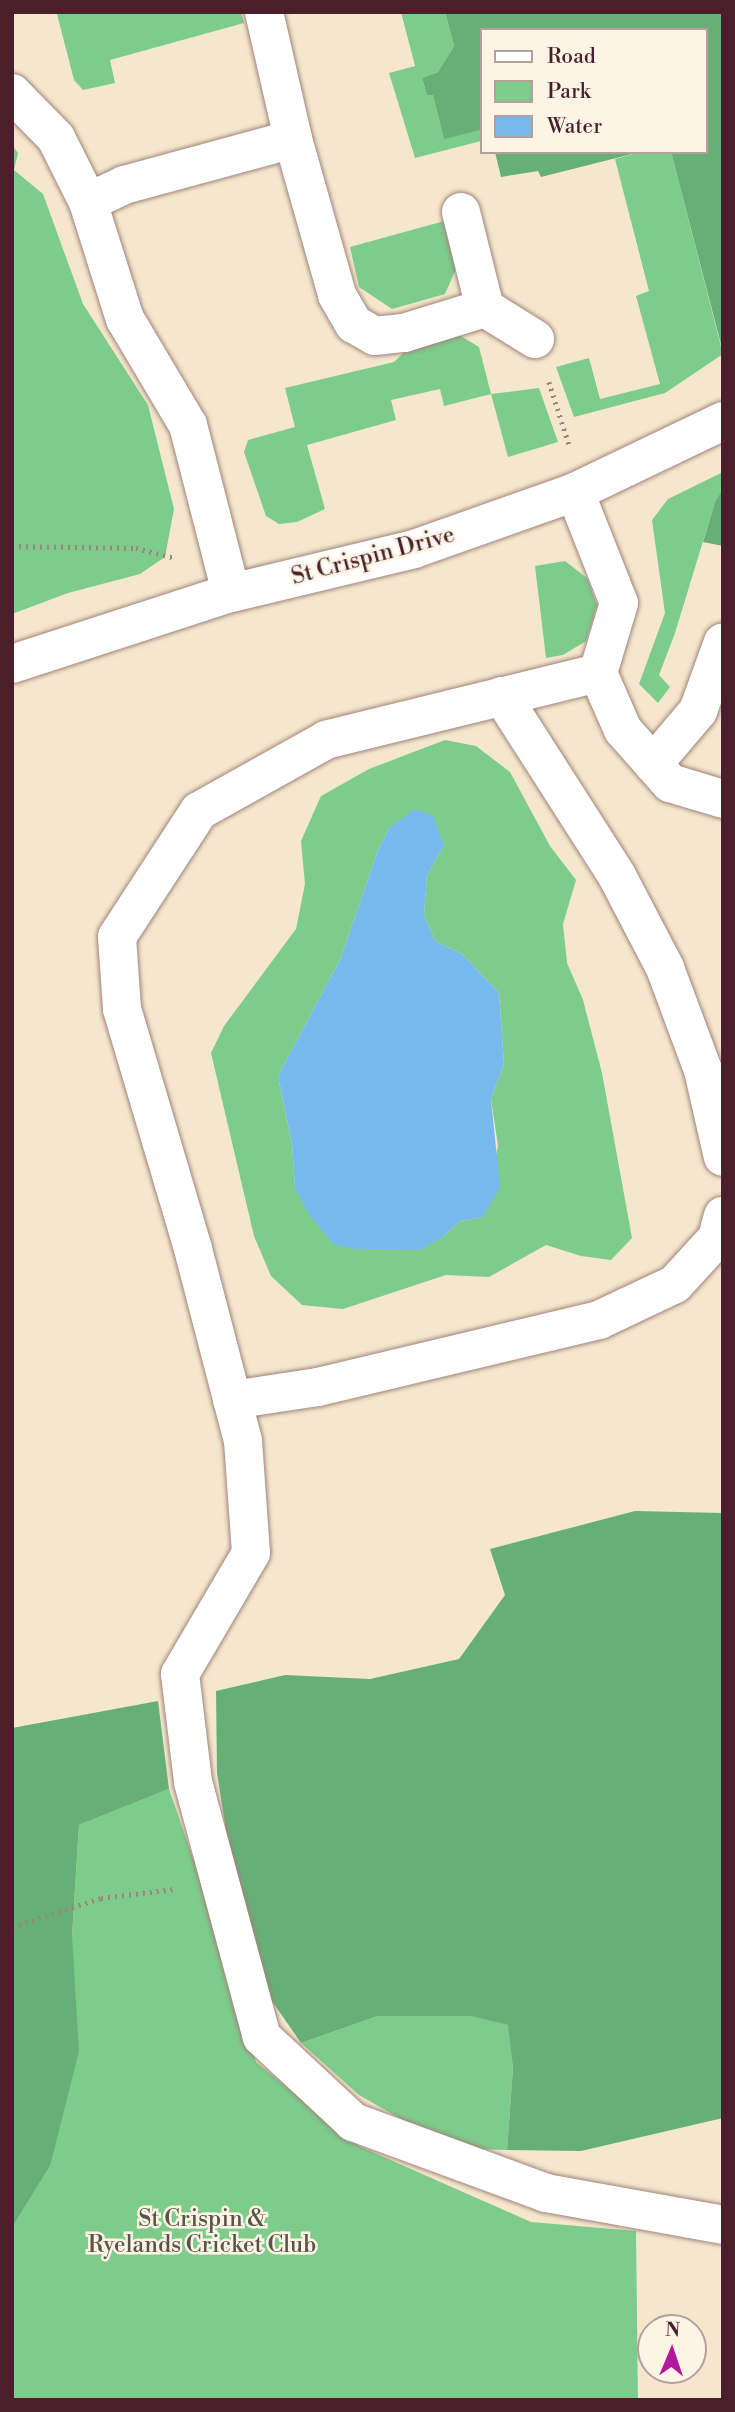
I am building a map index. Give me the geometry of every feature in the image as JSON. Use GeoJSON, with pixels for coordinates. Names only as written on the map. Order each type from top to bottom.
{"type":"FeatureCollection","features":[{"type":"Feature","properties":{"kind":"street"},"geometry":{"type":"LineString","coordinates":[[264,12],[293,139],[337,295],[354,324],[375,336],[404,333],[485,308]]}},
{"type":"Feature","properties":{"kind":"street"},"geometry":{"type":"LineString","coordinates":[[12,93],[56,138],[89,202],[125,319],[188,425],[231,593]]}},
{"type":"Feature","properties":{"kind":"street"},"geometry":{"type":"LineString","coordinates":[[89,202],[124,185],[293,139]]}},
{"type":"Feature","properties":{"kind":"street"},"geometry":{"type":"LineString","coordinates":[[461,212],[485,308],[535,339]]}},
{"type":"Feature","properties":{"kind":"street","name":"St Crispin Drive"},"geometry":{"type":"LineString","coordinates":[[12,664],[231,593],[414,549],[580,490],[723,421]]}},
{"type":"Feature","properties":{"kind":"street"},"geometry":{"type":"LineString","coordinates":[[580,490],[619,603],[598,673],[623,730],[670,783],[723,799]]}},
{"type":"Feature","properties":{"kind":"street"},"geometry":{"type":"LineString","coordinates":[[653,764],[698,711],[723,642]]}},
{"type":"Feature","properties":{"kind":"street"},"geometry":{"type":"LineString","coordinates":[[598,673],[326,740],[199,811],[117,937],[122,1009],[193,1249],[243,1441],[251,1552],[180,1674],[193,1782],[262,2036],[353,2122],[546,2193],[723,2225]]}},
{"type":"Feature","properties":{"kind":"street"},"geometry":{"type":"LineString","coordinates":[[502,696],[617,876],[665,968],[703,1070],[723,1157]]}},
{"type":"Feature","properties":{"kind":"street"},"geometry":{"type":"LineString","coordinates":[[232,1400],[318,1387],[599,1320],[675,1284],[717,1238],[722,1220]]}},
{"type":"Feature","properties":{"kind":"path"},"geometry":{"type":"LineString","coordinates":[[535,339],[580,490]]}},
{"type":"Feature","properties":{"kind":"path"},"geometry":{"type":"LineString","coordinates":[[12,545],[136,548],[179,559]]}},
{"type":"Feature","properties":{"kind":"path"},"geometry":{"type":"LineString","coordinates":[[12,1927],[101,1898],[220,1884]]}},
{"type":"Feature","properties":{"kind":"green space"},"geometry":{"type":"Polygon","coordinates":[[[241,12],[244,23],[110,60],[115,83],[83,90],[74,80],[57,14],[241,12]]]}},
{"type":"Feature","properties":{"kind":"green space"},"geometry":{"type":"Polygon","coordinates":[[[401,12],[445,12],[454,46],[438,72],[422,78],[427,95],[433,94],[444,138],[480,130],[480,141],[415,158],[389,73],[415,66],[401,12]]]}},
{"type":"Feature","properties":{"kind":"green space"},"geometry":{"type":"Polygon","coordinates":[[[445,12],[723,12],[723,352],[672,154],[707,154],[707,28],[480,28],[480,130],[444,139],[433,95],[427,95],[422,78],[438,72],[454,46],[445,12]]]}},
{"type":"Feature","properties":{"kind":"green space"},"geometry":{"type":"Polygon","coordinates":[[[12,145],[18,153],[14,170],[43,194],[83,304],[148,405],[174,509],[165,557],[140,574],[68,593],[12,614],[12,145]]]}},
{"type":"Feature","properties":{"kind":"green space"},"geometry":{"type":"Polygon","coordinates":[[[495,154],[632,154],[541,177],[538,171],[501,177],[495,154]]]}},
{"type":"Feature","properties":{"kind":"green space"},"geometry":{"type":"Polygon","coordinates":[[[634,154],[672,154],[723,354],[665,393],[574,417],[556,367],[589,358],[600,399],[660,384],[636,296],[649,291],[615,159],[634,154]]]}},
{"type":"Feature","properties":{"kind":"green space"},"geometry":{"type":"Polygon","coordinates":[[[448,220],[459,262],[445,294],[392,309],[359,287],[350,247],[448,220]]]}},
{"type":"Feature","properties":{"kind":"green space"},"geometry":{"type":"Polygon","coordinates":[[[451,330],[479,347],[491,394],[444,406],[440,389],[391,400],[396,420],[307,445],[325,509],[297,522],[279,524],[266,516],[244,452],[248,440],[295,427],[285,388],[394,362],[417,340],[451,330]]]}},
{"type":"Feature","properties":{"kind":"green space"},"geometry":{"type":"Polygon","coordinates":[[[539,388],[558,442],[508,457],[491,394],[539,388]]]}},
{"type":"Feature","properties":{"kind":"green space"},"geometry":{"type":"Polygon","coordinates":[[[723,472],[723,488],[715,502],[675,633],[659,675],[670,687],[658,703],[639,684],[665,613],[652,520],[668,499],[723,472]]]}},
{"type":"Feature","properties":{"kind":"green space"},"geometry":{"type":"Polygon","coordinates":[[[723,488],[723,546],[703,542],[715,502],[723,488]]]}},
{"type":"Feature","properties":{"kind":"green space"},"geometry":{"type":"Polygon","coordinates":[[[565,561],[587,578],[597,605],[586,641],[563,655],[546,658],[535,566],[565,561]]]}},
{"type":"Feature","properties":{"kind":"green space"},"geometry":{"type":"Polygon","coordinates":[[[445,740],[476,746],[510,772],[550,846],[576,880],[563,924],[567,963],[583,1000],[602,1073],[632,1238],[611,1260],[581,1256],[546,1245],[489,1277],[446,1275],[343,1309],[302,1305],[271,1276],[254,1236],[211,1053],[224,1026],[296,929],[305,884],[301,841],[321,796],[369,769],[445,740]],[[390,827],[378,850],[341,958],[278,1076],[292,1144],[295,1188],[443,1237],[460,1221],[483,1217],[498,1146],[491,1099],[504,1064],[499,993],[462,954],[435,941],[424,915],[427,875],[444,845],[390,827]]]}},
{"type":"Feature","properties":{"kind":"green space"},"geometry":{"type":"Polygon","coordinates":[[[635,1511],[723,1513],[723,2118],[581,2151],[507,2150],[513,2068],[508,2025],[470,2016],[378,2016],[301,2043],[270,1998],[227,1836],[217,1773],[216,1691],[285,1675],[370,1679],[459,1659],[505,1595],[490,1549],[635,1511]]]}},
{"type":"Feature","properties":{"kind":"green space"},"geometry":{"type":"Polygon","coordinates":[[[158,1701],[169,1789],[79,1825],[72,1936],[79,2051],[50,2166],[12,2228],[12,1728],[158,1701]]]}},
{"type":"Feature","properties":{"kind":"green space","name":"St Crispin & Ryelands Cricket Club"},"geometry":{"type":"Polygon","coordinates":[[[169,1789],[205,1893],[256,2062],[359,2146],[531,2222],[636,2231],[638,2400],[12,2400],[12,2228],[50,2166],[72,1936],[79,1825],[169,1789]]]}},
{"type":"Feature","properties":{"kind":"green space"},"geometry":{"type":"Polygon","coordinates":[[[378,2016],[470,2016],[509,2025],[513,2068],[507,2150],[471,2149],[424,2132],[359,2095],[301,2043],[378,2016]]]}},
{"type":"Feature","properties":{"kind":"water"},"geometry":{"type":"Polygon","coordinates":[[[415,809],[433,816],[444,845],[427,875],[424,915],[435,941],[462,954],[499,993],[504,1064],[491,1099],[500,1187],[483,1217],[460,1221],[443,1237],[419,1250],[356,1249],[334,1245],[308,1213],[295,1188],[292,1144],[278,1076],[341,958],[378,850],[390,827],[415,809]]]}}]}
